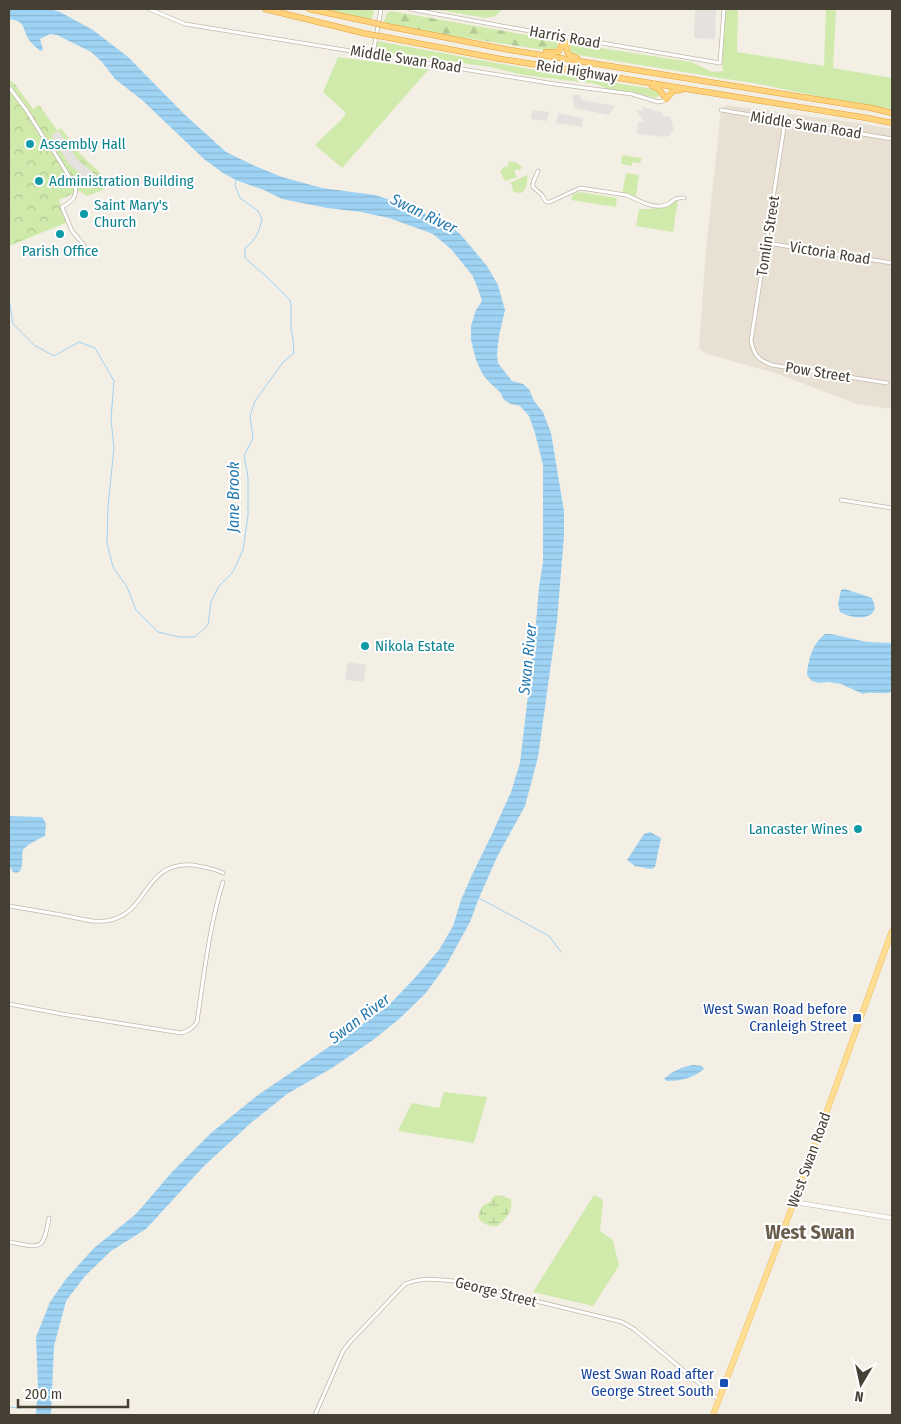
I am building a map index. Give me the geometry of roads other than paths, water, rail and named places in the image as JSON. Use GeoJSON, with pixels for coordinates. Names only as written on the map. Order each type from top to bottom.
{"type":"FeatureCollection","features":[{"type":"Feature","properties":{"kind":"highway","name":"Reid Highway"},"geometry":{"type":"LineString","coordinates":[[265,9],[385,38],[892,123]]}},
{"type":"Feature","properties":{"kind":"highway","name":"Reid Highway"},"geometry":{"type":"LineString","coordinates":[[309,9],[510,50],[871,108],[892,113]]}},
{"type":"Feature","properties":{"kind":"highway"},"geometry":{"type":"LineString","coordinates":[[510,50],[558,52],[562,46],[561,36]]}},
{"type":"Feature","properties":{"kind":"highway"},"geometry":{"type":"LineString","coordinates":[[573,39],[567,43],[566,48],[569,55],[606,65]]}},
{"type":"Feature","properties":{"kind":"highway"},"geometry":{"type":"LineString","coordinates":[[630,80],[656,88],[661,91],[666,100],[676,90],[704,92]]}},
{"type":"Feature","properties":{"kind":"main road","name":"West Swan Road"},"geometry":{"type":"LineString","coordinates":[[713,1415],[794,1202],[892,931]]}},
{"type":"Feature","properties":{"kind":"street","name":"Middle Swan Road"},"geometry":{"type":"LineString","coordinates":[[149,9],[184,24],[555,84],[632,94],[658,102],[666,100]]}},
{"type":"Feature","properties":{"kind":"street"},"geometry":{"type":"LineString","coordinates":[[373,54],[381,9]]}},
{"type":"Feature","properties":{"kind":"street","name":"Harris Road"},"geometry":{"type":"LineString","coordinates":[[410,9],[573,39],[720,63],[724,9]]}},
{"type":"Feature","properties":{"kind":"street"},"geometry":{"type":"LineString","coordinates":[[9,87],[54,151],[75,186],[75,196],[62,207],[72,232],[84,245]]}},
{"type":"Feature","properties":{"kind":"street","name":"Middle Swan Road"},"geometry":{"type":"LineString","coordinates":[[721,110],[892,139]]}},
{"type":"Feature","properties":{"kind":"street","name":"Tomlin Street"},"geometry":{"type":"LineString","coordinates":[[753,351],[751,342],[785,121]]}},
{"type":"Feature","properties":{"kind":"street"},"geometry":{"type":"LineString","coordinates":[[538,171],[534,179],[533,188],[542,195],[546,202],[550,202],[580,188],[626,195],[639,202],[658,206],[666,205],[675,198],[684,198]]}},
{"type":"Feature","properties":{"kind":"street","name":"Victoria Road"},"geometry":{"type":"LineString","coordinates":[[767,243],[892,263]]}},
{"type":"Feature","properties":{"kind":"street","name":"Pow Street"},"geometry":{"type":"LineString","coordinates":[[753,351],[761,360],[772,365],[888,383]]}},
{"type":"Feature","properties":{"kind":"street"},"geometry":{"type":"LineString","coordinates":[[841,500],[892,508]]}},
{"type":"Feature","properties":{"kind":"street"},"geometry":{"type":"LineString","coordinates":[[9,906],[102,921],[123,916],[131,910],[153,880],[170,867],[195,866],[214,869],[223,873]]}},
{"type":"Feature","properties":{"kind":"street"},"geometry":{"type":"LineString","coordinates":[[9,1004],[181,1033],[188,1032],[197,1022],[211,931],[222,882]]}},
{"type":"Feature","properties":{"kind":"street"},"geometry":{"type":"LineString","coordinates":[[794,1202],[892,1218]]}},
{"type":"Feature","properties":{"kind":"street"},"geometry":{"type":"LineString","coordinates":[[9,1242],[38,1246],[43,1243],[46,1236],[49,1218]]}},
{"type":"Feature","properties":{"kind":"street","name":"George Street"},"geometry":{"type":"LineString","coordinates":[[315,1415],[343,1351],[350,1342],[405,1284],[415,1280],[432,1278],[454,1281],[622,1322],[634,1329],[719,1401]]}},
{"type":"Feature","properties":{"kind":"water"},"geometry":{"type":"Polygon","coordinates":[[[9,9],[50,9],[60,12],[93,30],[128,57],[184,114],[226,152],[282,177],[322,188],[375,195],[448,223],[461,235],[487,266],[498,285],[505,310],[499,336],[498,363],[512,381],[523,384],[529,389],[534,401],[543,412],[551,433],[564,511],[564,536],[557,621],[538,757],[525,806],[497,857],[470,922],[447,964],[425,994],[399,1019],[373,1040],[332,1068],[287,1094],[252,1122],[204,1166],[146,1229],[111,1251],[85,1276],[66,1301],[54,1346],[51,1415],[36,1415],[38,1387],[36,1337],[50,1302],[66,1279],[94,1248],[136,1214],[172,1172],[211,1133],[258,1095],[386,1008],[439,950],[453,926],[461,900],[511,792],[520,763],[543,562],[543,465],[529,416],[520,406],[504,400],[500,392],[483,375],[476,360],[471,340],[471,326],[476,310],[482,301],[472,275],[451,249],[433,234],[389,218],[282,199],[223,173],[204,159],[142,100],[115,79],[102,62],[91,52],[57,35],[50,34],[40,39],[43,50],[40,51],[28,39],[21,23],[9,19],[9,9]]]}},
{"type":"Feature","properties":{"kind":"water"},"geometry":{"type":"Polygon","coordinates":[[[845,589],[872,598],[875,607],[873,612],[866,617],[855,617],[840,612],[838,604],[841,590],[845,589]]]}},
{"type":"Feature","properties":{"kind":"water"},"geometry":{"type":"Polygon","coordinates":[[[825,634],[867,642],[890,643],[892,645],[892,692],[863,694],[841,684],[812,681],[807,675],[808,664],[814,647],[825,634]]]}},
{"type":"Feature","properties":{"kind":"water"},"geometry":{"type":"Polygon","coordinates":[[[9,816],[40,817],[43,818],[46,824],[45,836],[24,848],[21,868],[16,873],[12,871],[9,864],[9,816]]]}},
{"type":"Feature","properties":{"kind":"water"},"geometry":{"type":"Polygon","coordinates":[[[650,832],[661,838],[655,867],[651,869],[635,866],[627,860],[644,834],[650,832]]]}},
{"type":"Feature","properties":{"kind":"water"},"geometry":{"type":"Polygon","coordinates":[[[694,1065],[702,1066],[704,1069],[696,1075],[687,1078],[667,1081],[664,1079],[678,1069],[694,1065]]]}},
{"type":"Feature","properties":{"kind":"waterway","name":"Jane Brook"},"geometry":{"type":"LineString","coordinates":[[9,299],[13,324],[34,345],[54,356],[79,342],[95,348],[114,381],[111,419],[114,448],[108,506],[107,543],[113,567],[127,587],[136,610],[158,632],[179,637],[195,637],[208,625],[211,602],[219,586],[233,572],[243,550],[248,516],[248,477],[244,456],[253,438],[250,416],[255,401],[284,361],[294,353],[290,300],[245,258],[245,248],[252,242],[260,228],[262,219],[258,211],[240,198],[235,185],[236,179]]}},
{"type":"Feature","properties":{"kind":"waterway"},"geometry":{"type":"LineString","coordinates":[[479,898],[549,936],[561,952]]}},
{"type":"Feature","properties":{"kind":"waterway"},"geometry":{"type":"LineString","coordinates":[[9,1407],[38,1406]]}},
{"type":"Feature","properties":{"kind":"place","name":"Assembly Hall"},"geometry":{"type":"Point","coordinates":[30,144]}},
{"type":"Feature","properties":{"kind":"place","name":"Administration Building"},"geometry":{"type":"Point","coordinates":[39,181]}},
{"type":"Feature","properties":{"kind":"place","name":"Saint Mary's Church"},"geometry":{"type":"Point","coordinates":[84,214]}},
{"type":"Feature","properties":{"kind":"place","name":"Parish Office"},"geometry":{"type":"Point","coordinates":[60,234]}},
{"type":"Feature","properties":{"kind":"place","name":"Nikola Estate"},"geometry":{"type":"Point","coordinates":[365,646]}},
{"type":"Feature","properties":{"kind":"place","name":"Lancaster Wines"},"geometry":{"type":"Point","coordinates":[858,829]}},
{"type":"Feature","properties":{"kind":"place","name":"West Swan Road before Cranleigh Street"},"geometry":{"type":"Point","coordinates":[857,1018]}},
{"type":"Feature","properties":{"kind":"place","name":"West Swan Road after George Street South"},"geometry":{"type":"Point","coordinates":[724,1383]}},
{"type":"Feature","properties":{"kind":"district","name":"West Swan"},"geometry":{"type":"Point","coordinates":[810,1232]}},
{"type":"Feature","properties":{"kind":"water label","name":"Swan River"},"geometry":{"type":"Point","coordinates":[424,213]}},
{"type":"Feature","properties":{"kind":"water label","name":"Swan River"},"geometry":{"type":"Point","coordinates":[527,659]}},
{"type":"Feature","properties":{"kind":"water label","name":"Swan River"},"geometry":{"type":"Point","coordinates":[359,1018]}}]}
